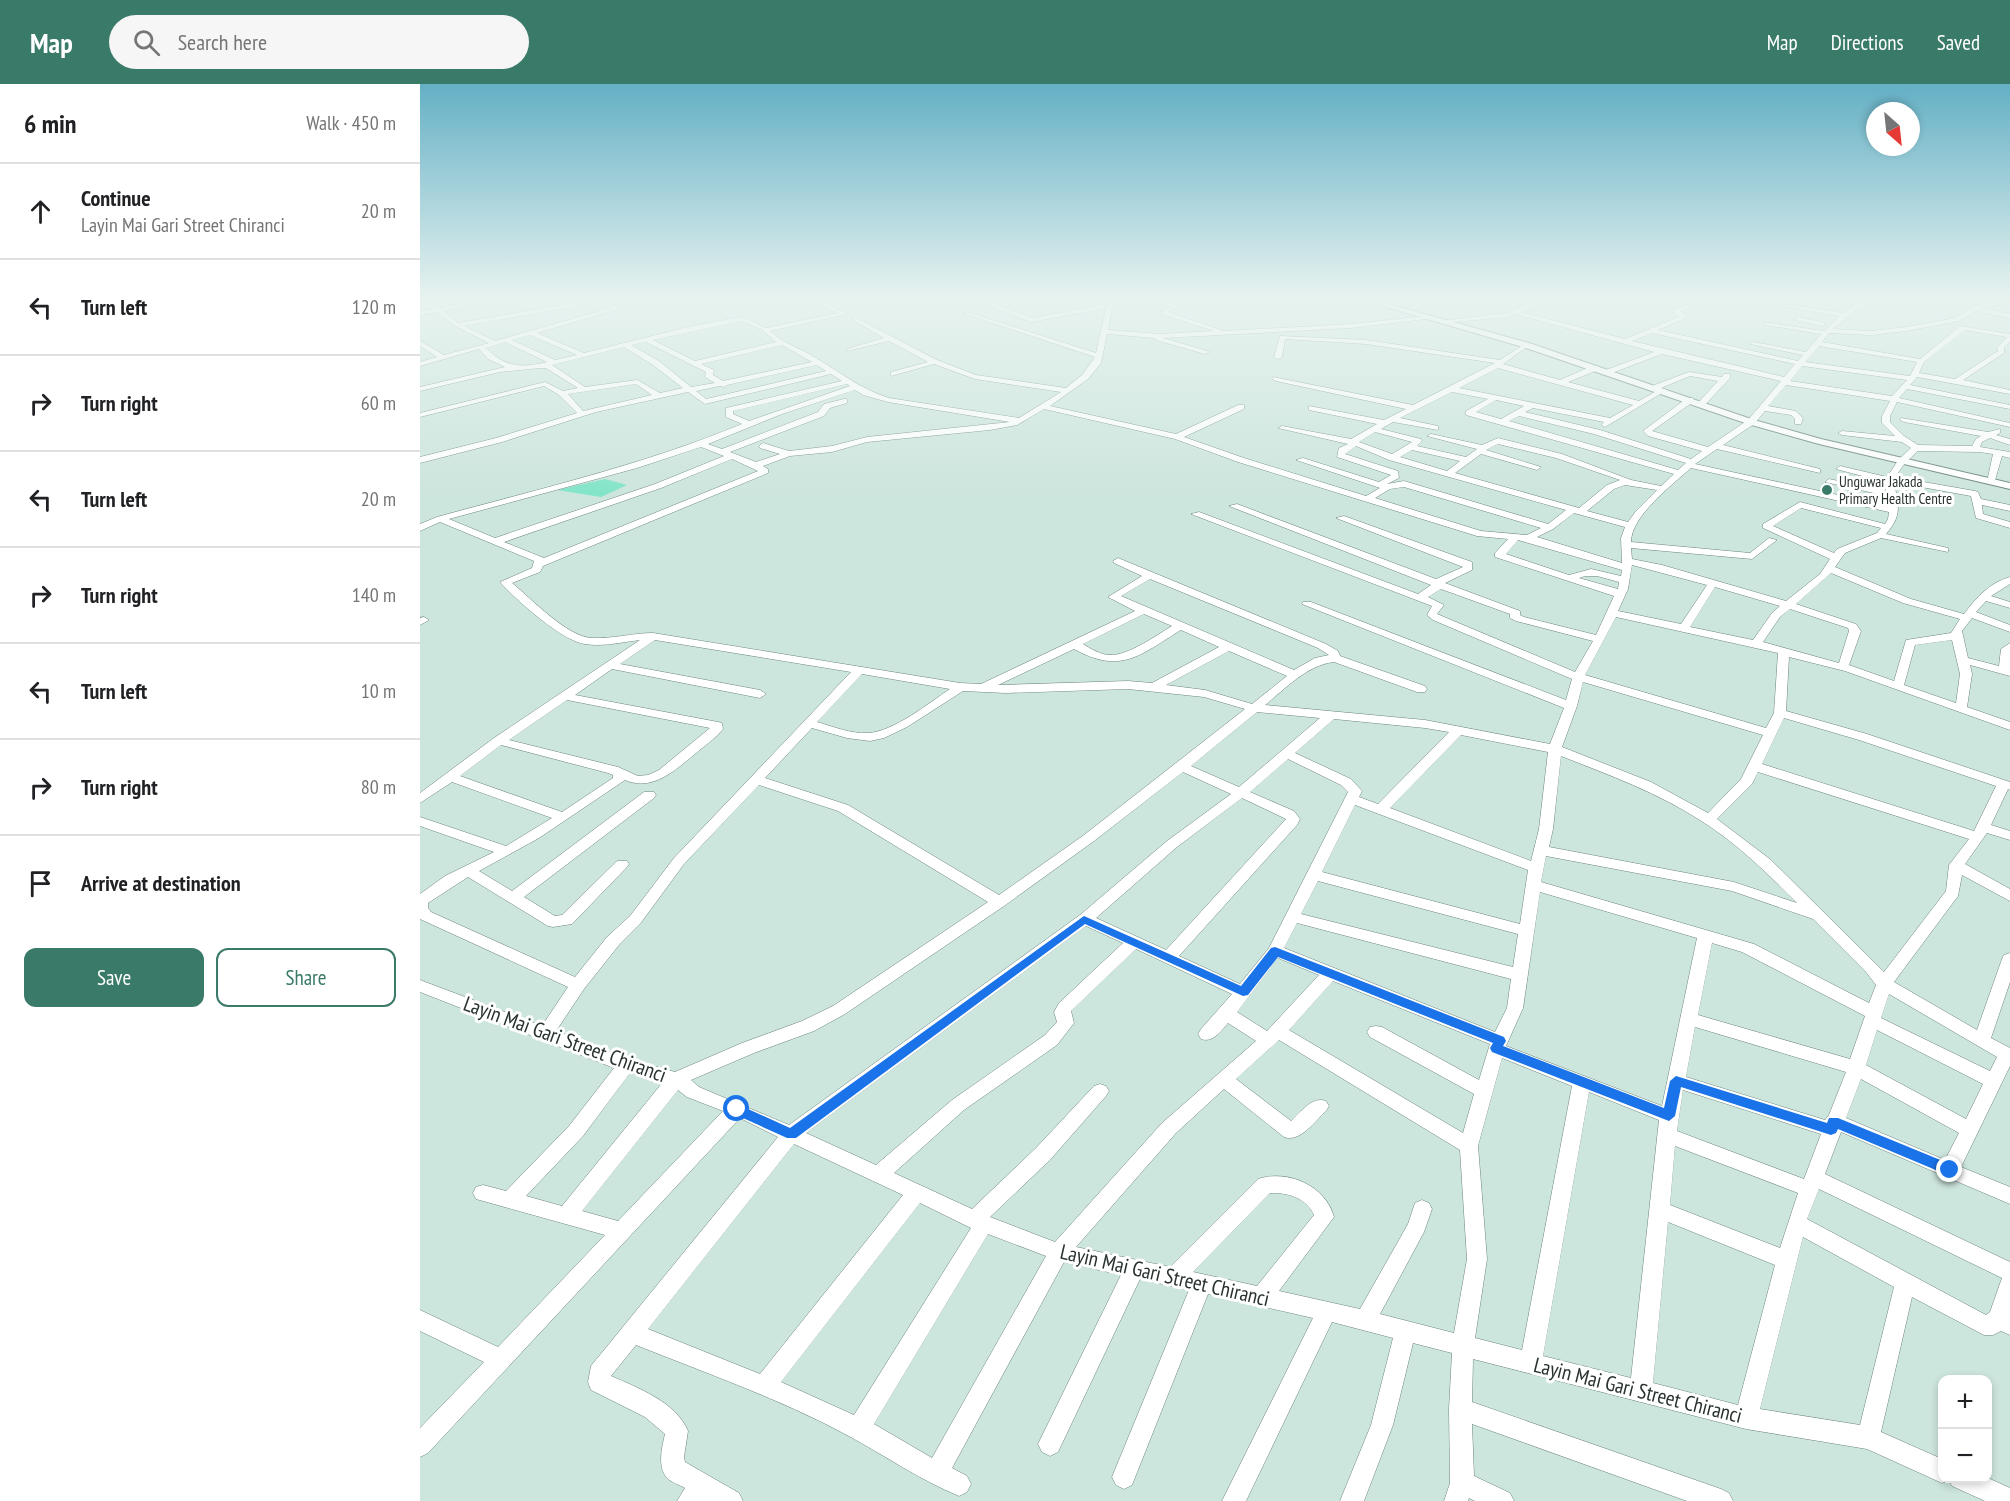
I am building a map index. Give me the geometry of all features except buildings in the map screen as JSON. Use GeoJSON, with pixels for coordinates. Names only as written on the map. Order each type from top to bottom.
{"type":"FeatureCollection","features":[{"type":"Feature","properties":{"kind":"street"},"geometry":{"type":"LineString","coordinates":[[506,364],[540,384]]}},
{"type":"Feature","properties":{"kind":"street"},"geometry":{"type":"LineString","coordinates":[[540,366],[547,364]]}},
{"type":"Feature","properties":{"kind":"street"},"geometry":{"type":"LineString","coordinates":[[658,364],[705,402],[831,372]]}},
{"type":"Feature","properties":{"kind":"street"},"geometry":{"type":"LineString","coordinates":[[696,364],[711,372],[708,375],[739,394]]}},
{"type":"Feature","properties":{"kind":"street"},"geometry":{"type":"LineString","coordinates":[[422,453],[499,440],[582,414],[813,364]]}},
{"type":"Feature","properties":{"kind":"street"},"geometry":{"type":"LineString","coordinates":[[820,364],[866,393],[888,400],[1020,421]]}},
{"type":"Feature","properties":{"kind":"street"},"geometry":{"type":"LineString","coordinates":[[894,374],[927,364]]}},
{"type":"Feature","properties":{"kind":"street"},"geometry":{"type":"LineString","coordinates":[[940,364],[975,377],[1068,392]]}},
{"type":"Feature","properties":{"kind":"street"},"geometry":{"type":"LineString","coordinates":[[756,465],[789,454],[832,449],[867,440],[997,428],[1020,421],[1068,392],[1085,377],[1094,364]]}},
{"type":"Feature","properties":{"kind":"street"},"geometry":{"type":"LineString","coordinates":[[1369,498],[1396,476],[1395,473],[1340,454],[1342,450],[1373,429],[1497,364]]}},
{"type":"Feature","properties":{"kind":"street"},"geometry":{"type":"LineString","coordinates":[[1503,364],[1640,404]]}},
{"type":"Feature","properties":{"kind":"street"},"geometry":{"type":"LineString","coordinates":[[1583,364],[1751,422],[2010,486]]}},
{"type":"Feature","properties":{"kind":"street"},"geometry":{"type":"LineString","coordinates":[[1609,372],[1629,364]]}},
{"type":"Feature","properties":{"kind":"street"},"geometry":{"type":"LineString","coordinates":[[1712,364],[1785,381],[1895,399],[2010,425]]}},
{"type":"Feature","properties":{"kind":"street"},"geometry":{"type":"LineString","coordinates":[[1784,364],[1843,370],[2010,407]]}},
{"type":"Feature","properties":{"kind":"street"},"geometry":{"type":"LineString","coordinates":[[1790,364],[1797,366]]}},
{"type":"Feature","properties":{"kind":"street"},"geometry":{"type":"LineString","coordinates":[[1919,364],[1895,399],[1886,416],[1886,423],[1916,448],[1975,449],[2010,455]]}},
{"type":"Feature","properties":{"kind":"street"},"geometry":{"type":"LineString","coordinates":[[1956,381],[1983,364]]}},
{"type":"Feature","properties":{"kind":"street"},"geometry":{"type":"LineString","coordinates":[[420,389],[479,374],[540,366],[548,366],[582,388]]}},
{"type":"Feature","properties":{"kind":"street"},"geometry":{"type":"LineString","coordinates":[[1502,1501],[1459,1492],[1463,1346],[1477,1259],[1469,1146],[1498,1045],[1515,1008],[1533,885],[1546,829],[1555,749],[1571,706],[1578,677],[1600,639],[1621,595],[1625,580],[1627,545],[1631,526],[1680,473],[1751,422],[1797,366]]}},
{"type":"Feature","properties":{"kind":"street"},"geometry":{"type":"LineString","coordinates":[[1562,382],[1595,368]]}},
{"type":"Feature","properties":{"kind":"street"},"geometry":{"type":"LineString","coordinates":[[1701,404],[1723,380],[1736,370]]}},
{"type":"Feature","properties":{"kind":"street"},"geometry":{"type":"LineString","coordinates":[[1840,381],[1843,370]]}},
{"type":"Feature","properties":{"kind":"street"},"geometry":{"type":"LineString","coordinates":[[1598,432],[1597,430],[1640,404],[1659,389],[1689,374],[1723,380]]}},
{"type":"Feature","properties":{"kind":"street"},"geometry":{"type":"LineString","coordinates":[[1276,379],[1414,408]]}},
{"type":"Feature","properties":{"kind":"street"},"geometry":{"type":"LineString","coordinates":[[562,393],[637,381],[659,396]]}},
{"type":"Feature","properties":{"kind":"street"},"geometry":{"type":"LineString","coordinates":[[765,436],[729,415],[729,410],[847,381]]}},
{"type":"Feature","properties":{"kind":"street"},"geometry":{"type":"LineString","coordinates":[[1880,384],[1956,381],[2010,392]]}},
{"type":"Feature","properties":{"kind":"street"},"geometry":{"type":"LineString","coordinates":[[420,415],[540,384],[549,385],[562,393],[582,414]]}},
{"type":"Feature","properties":{"kind":"street"},"geometry":{"type":"LineString","coordinates":[[420,528],[440,519],[634,466],[701,444],[779,412],[856,387]]}},
{"type":"Feature","properties":{"kind":"street"},"geometry":{"type":"LineString","coordinates":[[1451,388],[1612,421]]}},
{"type":"Feature","properties":{"kind":"street"},"geometry":{"type":"LineString","coordinates":[[494,542],[658,486],[765,436],[821,414],[827,406],[866,393]]}},
{"type":"Feature","properties":{"kind":"street"},"geometry":{"type":"LineString","coordinates":[[1495,398],[1469,413],[1680,473]]}},
{"type":"Feature","properties":{"kind":"street"},"geometry":{"type":"LineString","coordinates":[[1946,411],[1963,398]]}},
{"type":"Feature","properties":{"kind":"street"},"geometry":{"type":"LineString","coordinates":[[1627,442],[1647,431],[1690,400]]}},
{"type":"Feature","properties":{"kind":"street"},"geometry":{"type":"LineString","coordinates":[[1502,422],[1530,406]]}},
{"type":"Feature","properties":{"kind":"street"},"geometry":{"type":"LineString","coordinates":[[1045,407],[1177,437],[1241,460],[1480,534],[1528,538],[1627,564],[1658,567],[1788,605],[1852,626],[1855,631],[1843,667]]}},
{"type":"Feature","properties":{"kind":"street"},"geometry":{"type":"LineString","coordinates":[[1177,437],[1241,407]]}},
{"type":"Feature","properties":{"kind":"street"},"geometry":{"type":"LineString","coordinates":[[1312,408],[1388,421],[1433,432],[1537,467]]}},
{"type":"Feature","properties":{"kind":"street"},"geometry":{"type":"LineString","coordinates":[[1763,408],[1793,413],[1799,418],[1798,422]]}},
{"type":"Feature","properties":{"kind":"street"},"geometry":{"type":"LineString","coordinates":[[1518,412],[1598,432],[1691,464],[1894,510]]}},
{"type":"Feature","properties":{"kind":"street"},"geometry":{"type":"LineString","coordinates":[[1557,422],[1570,414]]}},
{"type":"Feature","properties":{"kind":"street"},"geometry":{"type":"LineString","coordinates":[[1904,420],[1989,435],[2010,442]]}},
{"type":"Feature","properties":{"kind":"street"},"geometry":{"type":"LineString","coordinates":[[1975,449],[1979,441],[2010,425]]}},
{"type":"Feature","properties":{"kind":"street"},"geometry":{"type":"LineString","coordinates":[[1282,428],[1353,443],[1392,458],[1631,526]]}},
{"type":"Feature","properties":{"kind":"street"},"geometry":{"type":"LineString","coordinates":[[1373,429],[1418,441],[1392,458]]}},
{"type":"Feature","properties":{"kind":"street"},"geometry":{"type":"LineString","coordinates":[[1647,431],[1651,434],[1714,449],[1816,471]]}},
{"type":"Feature","properties":{"kind":"street"},"geometry":{"type":"LineString","coordinates":[[1842,433],[1904,440]]}},
{"type":"Feature","properties":{"kind":"street"},"geometry":{"type":"LineString","coordinates":[[1448,474],[1481,450],[1498,441],[1559,456],[1627,480],[1663,489]]}},
{"type":"Feature","properties":{"kind":"street"},"geometry":{"type":"LineString","coordinates":[[701,444],[756,465],[765,471],[541,563],[536,570],[505,582],[552,621],[581,641],[614,642],[631,636],[653,636],[960,687],[1006,689],[1128,685],[1154,687],[1205,694],[1254,708],[1425,724],[1555,749],[1646,785],[1709,819],[1766,863],[1872,968],[1884,984],[2008,1055],[1950,1170]]}},
{"type":"Feature","properties":{"kind":"street"},"geometry":{"type":"LineString","coordinates":[[763,446],[789,454]]}},
{"type":"Feature","properties":{"kind":"street"},"geometry":{"type":"LineString","coordinates":[[1411,447],[1467,460]]}},
{"type":"Feature","properties":{"kind":"street"},"geometry":{"type":"LineString","coordinates":[[1756,644],[1776,615],[1810,589],[1848,547],[1883,531],[1893,519],[1890,480],[1902,461],[1916,448]]}},
{"type":"Feature","properties":{"kind":"street"},"geometry":{"type":"LineString","coordinates":[[1991,482],[1998,453]]}},
{"type":"Feature","properties":{"kind":"street"},"geometry":{"type":"LineString","coordinates":[[1300,460],[1384,486],[1404,483],[1550,527]]}},
{"type":"Feature","properties":{"kind":"street"},"geometry":{"type":"LineString","coordinates":[[1840,469],[1975,494],[1979,516],[2010,525]]}},
{"type":"Feature","properties":{"kind":"street"},"geometry":{"type":"LineString","coordinates":[[1528,538],[1550,527],[1616,483],[1627,480]]}},
{"type":"Feature","properties":{"kind":"street"},"geometry":{"type":"LineString","coordinates":[[1829,482],[1890,494]]}},
{"type":"Feature","properties":{"kind":"street"},"geometry":{"type":"LineString","coordinates":[[1977,501],[2010,508]]}},
{"type":"Feature","properties":{"kind":"street"},"geometry":{"type":"LineString","coordinates":[[1836,558],[1766,526],[1800,505],[1944,550]]}},
{"type":"Feature","properties":{"kind":"street"},"geometry":{"type":"LineString","coordinates":[[1234,506],[1504,608],[1516,613],[1514,616],[1520,619],[1600,639]]}},
{"type":"Feature","properties":{"kind":"street"},"geometry":{"type":"LineString","coordinates":[[1196,514],[1439,605],[1431,612],[1437,618],[1578,677],[1768,733]]}},
{"type":"Feature","properties":{"kind":"street"},"geometry":{"type":"LineString","coordinates":[[1341,518],[1468,564],[1468,568],[1436,583]]}},
{"type":"Feature","properties":{"kind":"street"},"geometry":{"type":"LineString","coordinates":[[440,519],[536,558],[541,563]]}},
{"type":"Feature","properties":{"kind":"street"},"geometry":{"type":"LineString","coordinates":[[1516,537],[1499,555],[1621,595]]}},
{"type":"Feature","properties":{"kind":"street"},"geometry":{"type":"LineString","coordinates":[[1627,545],[1752,556],[1772,540]]}},
{"type":"Feature","properties":{"kind":"street"},"geometry":{"type":"LineString","coordinates":[[1118,561],[1322,646],[1334,653],[1335,658]]}},
{"type":"Feature","properties":{"kind":"street"},"geometry":{"type":"LineString","coordinates":[[1830,568],[1907,601],[2010,629]]}},
{"type":"Feature","properties":{"kind":"street"},"geometry":{"type":"LineString","coordinates":[[1571,578],[1580,572],[1590,571],[1625,580]]}},
{"type":"Feature","properties":{"kind":"street"},"geometry":{"type":"LineString","coordinates":[[1149,575],[1113,597],[1295,675]]}},
{"type":"Feature","properties":{"kind":"street"},"geometry":{"type":"LineString","coordinates":[[1961,708],[1966,674],[1964,660],[1955,636],[1956,631],[1983,597],[1997,586],[2010,580]]}},
{"type":"Feature","properties":{"kind":"street"},"geometry":{"type":"LineString","coordinates":[[1420,597],[1437,587],[1436,583]]}},
{"type":"Feature","properties":{"kind":"street"},"geometry":{"type":"LineString","coordinates":[[1684,628],[1713,583]]}},
{"type":"Feature","properties":{"kind":"street"},"geometry":{"type":"LineString","coordinates":[[1983,597],[2010,605]]}},
{"type":"Feature","properties":{"kind":"street"},"geometry":{"type":"LineString","coordinates":[[1306,604],[1571,706]]}},
{"type":"Feature","properties":{"kind":"street"},"geometry":{"type":"LineString","coordinates":[[982,688],[1143,611]]}},
{"type":"Feature","properties":{"kind":"street"},"geometry":{"type":"LineString","coordinates":[[1612,613],[1756,644],[1843,667],[2010,726]]}},
{"type":"Feature","properties":{"kind":"street"},"geometry":{"type":"LineString","coordinates":[[1074,644],[1096,656],[1112,659],[1124,656],[1179,627]]}},
{"type":"Feature","properties":{"kind":"street"},"geometry":{"type":"LineString","coordinates":[[420,799],[499,741],[653,636]]}},
{"type":"Feature","properties":{"kind":"street"},"geometry":{"type":"LineString","coordinates":[[1898,686],[1910,642],[1955,636]]}},
{"type":"Feature","properties":{"kind":"street"},"geometry":{"type":"LineString","coordinates":[[1154,687],[1229,645]]}},
{"type":"Feature","properties":{"kind":"street"},"geometry":{"type":"LineString","coordinates":[[1964,660],[2007,671],[2007,649],[2010,646]]}},
{"type":"Feature","properties":{"kind":"street"},"geometry":{"type":"LineString","coordinates":[[1709,819],[1747,781],[1768,733],[1780,713],[1784,651]]}},
{"type":"Feature","properties":{"kind":"street"},"geometry":{"type":"LineString","coordinates":[[566,1216],[676,1079],[748,1048],[808,1026],[839,1010],[999,902],[1182,767],[1295,675],[1319,660],[1335,658],[1421,688]]}},
{"type":"Feature","properties":{"kind":"street"},"geometry":{"type":"LineString","coordinates":[[608,665],[760,694]]}},
{"type":"Feature","properties":{"kind":"street"},"geometry":{"type":"LineString","coordinates":[[545,1035],[578,985],[614,941],[635,920],[679,861],[860,670]]}},
{"type":"Feature","properties":{"kind":"street"},"geometry":{"type":"LineString","coordinates":[[810,724],[858,737],[873,737],[891,730],[960,687]]}},
{"type":"Feature","properties":{"kind":"street"},"geometry":{"type":"LineString","coordinates":[[499,741],[613,770],[636,780],[651,779],[664,773],[718,726],[564,696]]}},
{"type":"Feature","properties":{"kind":"street"},"geometry":{"type":"LineString","coordinates":[[1746,1418],[1796,1223],[1832,1125],[1856,1068],[1884,984],[1953,892],[1956,865],[1981,832],[2007,784],[1863,737],[1780,713]]}},
{"type":"Feature","properties":{"kind":"street"},"geometry":{"type":"LineString","coordinates":[[731,1501],[695,1493],[675,1469],[672,1457],[677,1431],[672,1423],[625,1394],[599,1382],[599,1374],[791,1134],[1084,919],[1172,844],[1242,792],[1330,716]]}},
{"type":"Feature","properties":{"kind":"street"},"geometry":{"type":"LineString","coordinates":[[1381,809],[1408,785],[1421,766],[1458,730]]}},
{"type":"Feature","properties":{"kind":"street"},"geometry":{"type":"LineString","coordinates":[[1207,1034],[1226,1014],[1275,951],[1355,790],[1352,785],[1287,754]]}},
{"type":"Feature","properties":{"kind":"street"},"geometry":{"type":"LineString","coordinates":[[1754,765],[1981,832],[2010,836]]}},
{"type":"Feature","properties":{"kind":"street"},"geometry":{"type":"LineString","coordinates":[[1168,957],[1290,825],[1293,819],[1289,814],[1182,767]]}},
{"type":"Feature","properties":{"kind":"street"},"geometry":{"type":"LineString","coordinates":[[578,985],[426,916],[420,909],[421,901],[434,889],[563,817],[619,780],[620,774]]}},
{"type":"Feature","properties":{"kind":"street"},"geometry":{"type":"LineString","coordinates":[[451,777],[563,817]]}},
{"type":"Feature","properties":{"kind":"street"},"geometry":{"type":"LineString","coordinates":[[758,780],[843,808],[999,902]]}},
{"type":"Feature","properties":{"kind":"street"},"geometry":{"type":"LineString","coordinates":[[514,897],[649,795]]}},
{"type":"Feature","properties":{"kind":"street"},"geometry":{"type":"LineString","coordinates":[[1352,799],[1536,868]]}},
{"type":"Feature","properties":{"kind":"street"},"geometry":{"type":"LineString","coordinates":[[420,822],[507,850]]}},
{"type":"Feature","properties":{"kind":"street"},"geometry":{"type":"LineString","coordinates":[[1540,850],[1734,887],[1819,915]]}},
{"type":"Feature","properties":{"kind":"street"},"geometry":{"type":"LineString","coordinates":[[469,871],[553,922],[560,922],[567,920],[622,864]]}},
{"type":"Feature","properties":{"kind":"street"},"geometry":{"type":"LineString","coordinates":[[1956,865],[2010,896]]}},
{"type":"Feature","properties":{"kind":"street"},"geometry":{"type":"LineString","coordinates":[[1314,875],[1527,931]]}},
{"type":"Feature","properties":{"kind":"street"},"geometry":{"type":"LineString","coordinates":[[1533,885],[1748,948],[1994,1081]]}},
{"type":"Feature","properties":{"kind":"street"},"geometry":{"type":"LineString","coordinates":[[1292,917],[1520,975]]}},
{"type":"Feature","properties":{"kind":"street"},"geometry":{"type":"LineString","coordinates":[[1084,919],[1243,992]]}},
{"type":"Feature","properties":{"kind":"street"},"geometry":{"type":"LineString","coordinates":[[1641,1391],[1668,1125],[1705,937]]}},
{"type":"Feature","properties":{"kind":"street"},"geometry":{"type":"LineString","coordinates":[[878,1175],[958,1105],[1051,1040],[1066,1023],[1062,1012],[1065,1007],[1133,942]]}},
{"type":"Feature","properties":{"kind":"street"},"geometry":{"type":"LineString","coordinates":[[1275,951],[1498,1045],[1582,1082],[1668,1125],[1811,1183],[2010,1272]]}},
{"type":"Feature","properties":{"kind":"street"},"geometry":{"type":"LineString","coordinates":[[1982,1039],[2010,959]]}},
{"type":"Feature","properties":{"kind":"street"},"geometry":{"type":"LineString","coordinates":[[936,1474],[1059,1252],[1169,1128],[1273,1035],[1330,973]]}},
{"type":"Feature","properties":{"kind":"street","name":"Layin Mai Gari Street Chiranci"},"geometry":{"type":"LineString","coordinates":[[420,986],[626,1065],[676,1079],[693,1092],[737,1109],[979,1222],[1059,1252],[1327,1311],[1746,1418],[1868,1438],[1938,1469]]}},
{"type":"Feature","properties":{"kind":"street"},"geometry":{"type":"LineString","coordinates":[[1226,1014],[1273,1035],[1469,1146]]}},
{"type":"Feature","properties":{"kind":"street"},"geometry":{"type":"LineString","coordinates":[[1688,1019],[1856,1068],[1969,1130]]}},
{"type":"Feature","properties":{"kind":"street"},"geometry":{"type":"LineString","coordinates":[[1376,1032],[1484,1091]]}},
{"type":"Feature","properties":{"kind":"street"},"geometry":{"type":"LineString","coordinates":[[509,1200],[576,1131],[626,1065]]}},
{"type":"Feature","properties":{"kind":"street"},"geometry":{"type":"LineString","coordinates":[[1224,1079],[1291,1132],[1320,1106]]}},
{"type":"Feature","properties":{"kind":"street"},"geometry":{"type":"LineString","coordinates":[[1676,1081],[1832,1125],[1950,1170],[2010,1196]]}},
{"type":"Feature","properties":{"kind":"street"},"geometry":{"type":"LineString","coordinates":[[1531,1363],[1582,1082]]}},
{"type":"Feature","properties":{"kind":"street"},"geometry":{"type":"LineString","coordinates":[[858,1429],[979,1222],[1100,1091]]}},
{"type":"Feature","properties":{"kind":"street"},"geometry":{"type":"LineString","coordinates":[[420,1444],[737,1109]]}},
{"type":"Feature","properties":{"kind":"street"},"geometry":{"type":"LineString","coordinates":[[1173,1278],[1265,1185],[1274,1182],[1284,1183],[1320,1201],[1324,1209],[1324,1217],[1261,1297]]}},
{"type":"Feature","properties":{"kind":"street"},"geometry":{"type":"LineString","coordinates":[[483,1193],[622,1232]]}},
{"type":"Feature","properties":{"kind":"street"},"geometry":{"type":"LineString","coordinates":[[765,1385],[916,1193]]}},
{"type":"Feature","properties":{"kind":"street"},"geometry":{"type":"LineString","coordinates":[[1365,1321],[1417,1226],[1422,1209]]}},
{"type":"Feature","properties":{"kind":"street"},"geometry":{"type":"LineString","coordinates":[[1659,1210],[1787,1260]]}},
{"type":"Feature","properties":{"kind":"street"},"geometry":{"type":"LineString","coordinates":[[1796,1223],[1984,1325],[2004,1321],[2010,1284]]}},
{"type":"Feature","properties":{"kind":"street"},"geometry":{"type":"LineString","coordinates":[[1050,1444],[1135,1269]]}},
{"type":"Feature","properties":{"kind":"street"},"geometry":{"type":"LineString","coordinates":[[1868,1438],[1905,1282]]}},
{"type":"Feature","properties":{"kind":"street"},"geometry":{"type":"LineString","coordinates":[[1124,1478],[1202,1284]]}},
{"type":"Feature","properties":{"kind":"street"},"geometry":{"type":"LineString","coordinates":[[1234,1501],[1327,1311]]}},
{"type":"Feature","properties":{"kind":"street"},"geometry":{"type":"LineString","coordinates":[[420,1320],[500,1358]]}},
{"type":"Feature","properties":{"kind":"street"},"geometry":{"type":"LineString","coordinates":[[1352,1501],[1382,1425],[1405,1331]]}},
{"type":"Feature","properties":{"kind":"street"},"geometry":{"type":"LineString","coordinates":[[631,1333],[765,1385],[858,1429],[936,1474],[959,1484]]}},
{"type":"Feature","properties":{"kind":"street"},"geometry":{"type":"LineString","coordinates":[[1460,1408],[1721,1501]]}},
{"type":"Feature","properties":{"kind":"street"},"geometry":{"type":"LineString","coordinates":[[1970,1483],[2010,1500]]}},
{"type":"Feature","properties":{"kind":"green space"},"geometry":{"type":"Polygon","coordinates":[[[605,479],[627,485],[601,497],[557,490],[605,479]]]}},
{"type":"Feature","properties":{"kind":"place","name":"Unguwar Jakada Primary Health Centre"},"geometry":{"type":"Point","coordinates":[1827,490]}},
{"type":"Feature","properties":{"kind":"route"},"geometry":{"type":"LineString","coordinates":[[737,1109],[791,1134],[1084,919],[1243,992],[1275,951],[1500,1041],[1496,1048],[1669,1116],[1676,1081],[1831,1129],[1834,1121],[1950,1170]]}}]}
